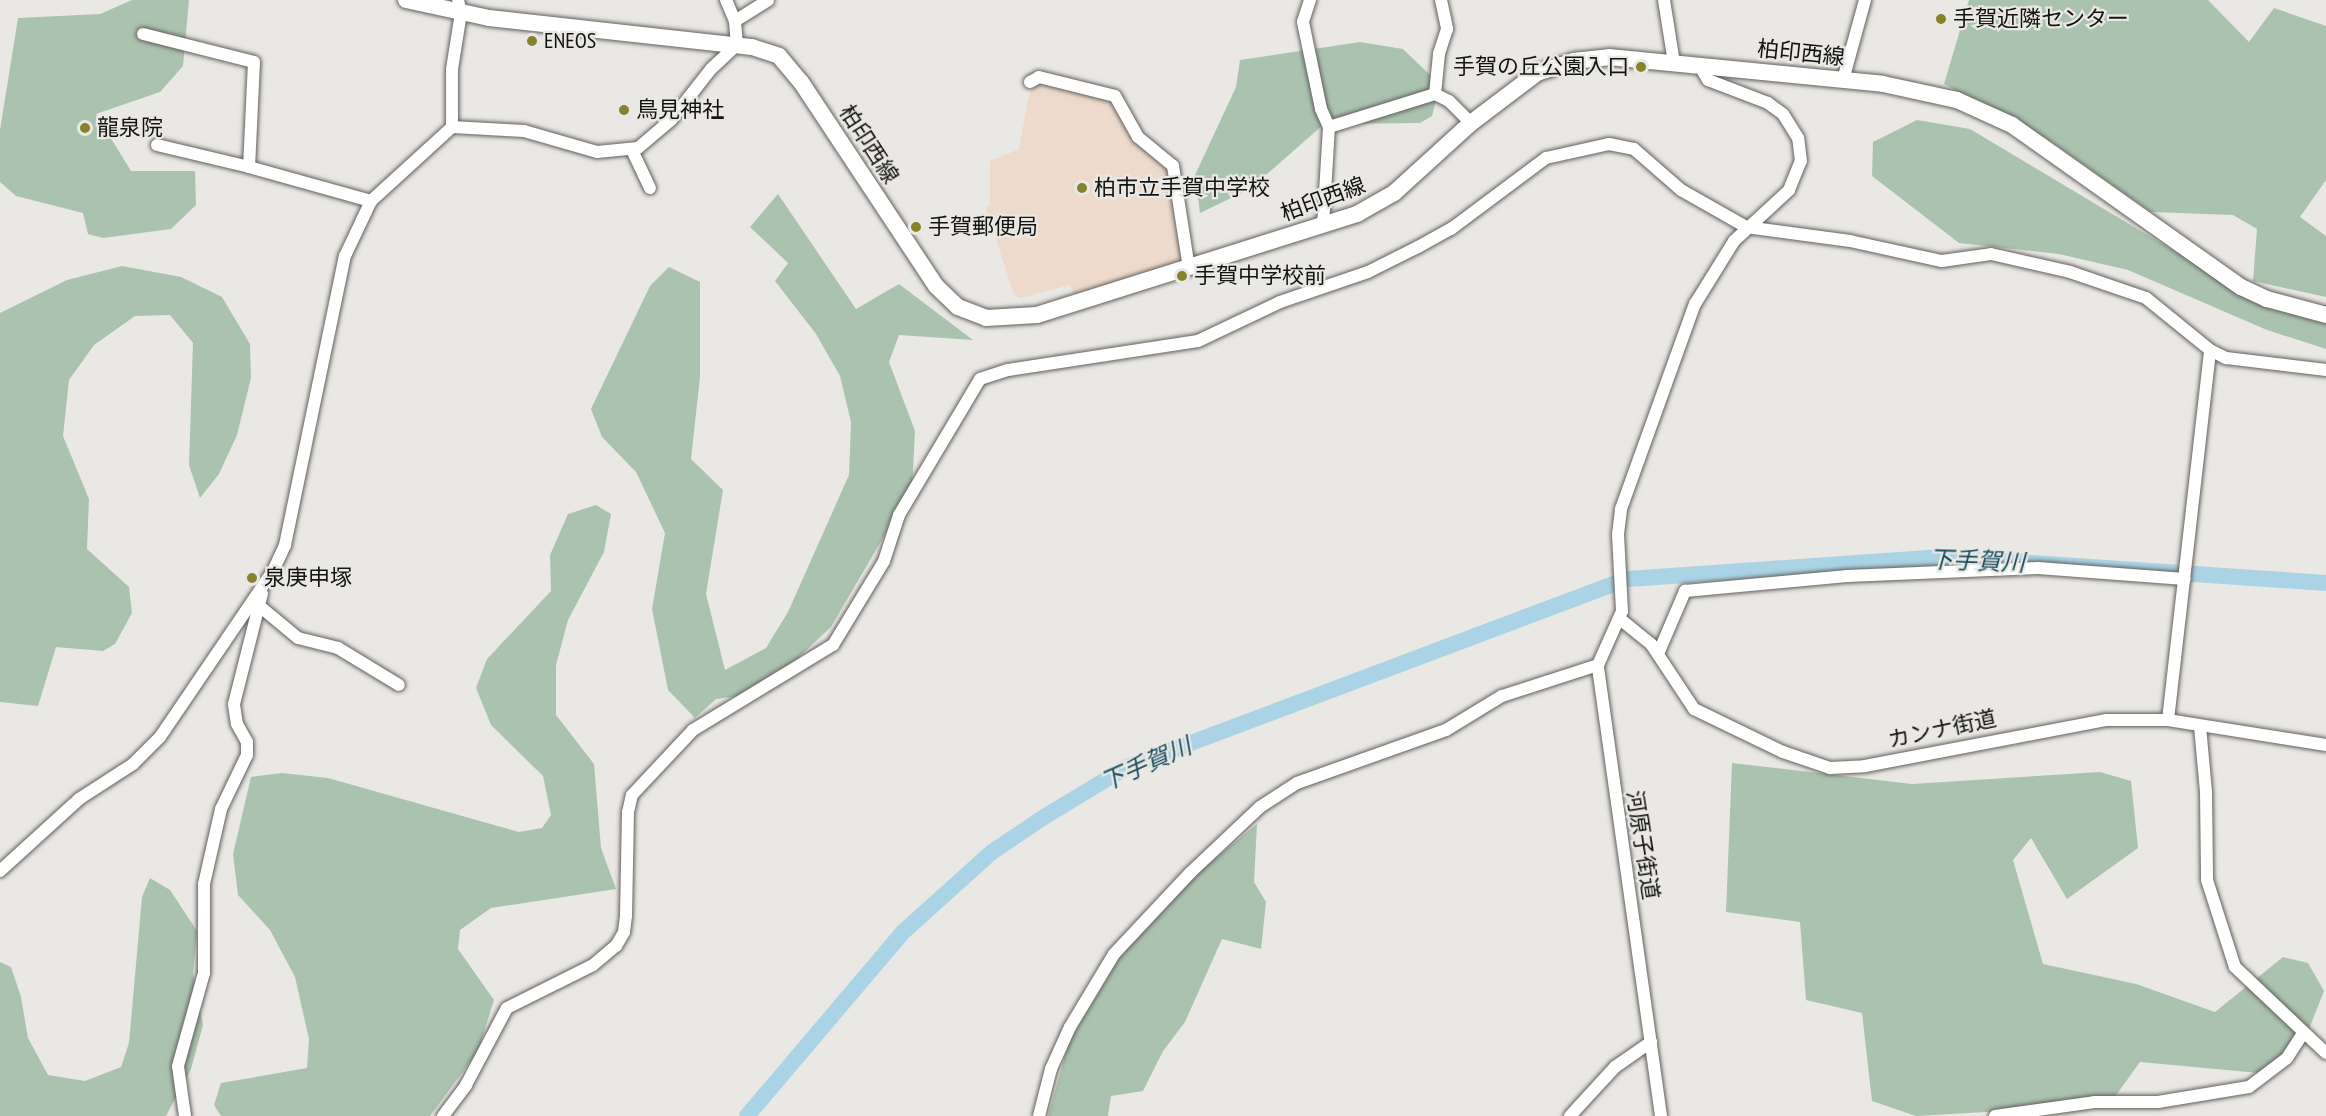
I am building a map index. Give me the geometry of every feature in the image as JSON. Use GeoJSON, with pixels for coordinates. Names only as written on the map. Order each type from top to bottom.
{"type":"FeatureCollection","features":[{"type":"Feature","properties":{"kind":"main road","name":"柏印西線"},"geometry":{"type":"LineString","coordinates":[[406,0],[768,50],[790,67],[927,274],[945,296],[972,314],[1000,320],[1037,315],[1323,226],[1377,206],[1519,84],[1556,65],[1592,57],[1843,80],[1934,93],[2012,125],[2241,287],[2267,299],[2326,315]]}},
{"type":"Feature","properties":{"kind":"street"},"geometry":{"type":"LineString","coordinates":[[0,871],[79,799],[134,764],[160,737],[256,604],[285,545],[345,256],[371,201],[452,127],[532,133],[597,152],[632,150],[671,120],[711,69],[737,45],[735,21],[726,0]]}},
{"type":"Feature","properties":{"kind":"street"},"geometry":{"type":"LineString","coordinates":[[1310,0],[1303,22],[1321,109],[1329,126],[1323,226]]}},
{"type":"Feature","properties":{"kind":"street"},"geometry":{"type":"LineString","coordinates":[[1435,94],[1439,54],[1447,29],[1441,0]]}},
{"type":"Feature","properties":{"kind":"street"},"geometry":{"type":"LineString","coordinates":[[1664,0],[1674,63]]}},
{"type":"Feature","properties":{"kind":"street"},"geometry":{"type":"LineString","coordinates":[[1843,80],[1865,0]]}},
{"type":"Feature","properties":{"kind":"street"},"geometry":{"type":"LineString","coordinates":[[735,21],[760,1]]}},
{"type":"Feature","properties":{"kind":"street"},"geometry":{"type":"LineString","coordinates":[[452,127],[453,55],[460,7]]}},
{"type":"Feature","properties":{"kind":"street"},"geometry":{"type":"LineString","coordinates":[[143,33],[254,62],[249,167]]}},
{"type":"Feature","properties":{"kind":"street"},"geometry":{"type":"LineString","coordinates":[[1039,1116],[1051,1070],[1070,1027],[1114,954],[1182,881],[1260,807],[1297,783],[1446,730],[1502,696],[1598,665],[1620,619],[1622,580],[1618,534],[1629,481],[1695,304],[1716,265],[1746,227],[1789,190],[1797,176],[1801,161],[1798,138],[1782,114],[1768,103],[1708,80],[1700,66]]}},
{"type":"Feature","properties":{"kind":"street"},"geometry":{"type":"LineString","coordinates":[[1030,82],[1039,77],[1114,96],[1138,137],[1173,166],[1189,268]]}},
{"type":"Feature","properties":{"kind":"street"},"geometry":{"type":"LineString","coordinates":[[1329,126],[1435,94],[1449,101],[1471,123]]}},
{"type":"Feature","properties":{"kind":"street"},"geometry":{"type":"LineString","coordinates":[[443,1116],[466,1085],[507,1008],[593,966],[616,946],[624,932],[626,916],[628,805],[632,795],[693,730],[833,645],[884,561],[899,515],[980,379],[1008,370],[1198,341],[1280,302],[1368,272],[1418,247],[1451,229],[1546,158],[1578,149],[1609,144],[1634,149],[1681,190],[1746,227],[1840,239],[1942,261],[1991,255],[2070,272],[2146,298],[2210,350],[2241,362],[2326,370]]}},
{"type":"Feature","properties":{"kind":"street"},"geometry":{"type":"LineString","coordinates":[[157,146],[249,167],[371,201]]}},
{"type":"Feature","properties":{"kind":"street"},"geometry":{"type":"LineString","coordinates":[[632,150],[650,188]]}},
{"type":"Feature","properties":{"kind":"street"},"geometry":{"type":"LineString","coordinates":[[2168,720],[2210,350]]}},
{"type":"Feature","properties":{"kind":"street"},"geometry":{"type":"LineString","coordinates":[[1658,654],[1684,591],[1847,576],[2038,568],[2185,579]]}},
{"type":"Feature","properties":{"kind":"street"},"geometry":{"type":"LineString","coordinates":[[256,604],[298,638],[338,648],[399,685]]}},
{"type":"Feature","properties":{"kind":"street"},"geometry":{"type":"LineString","coordinates":[[185,1116],[178,1066],[204,973],[204,884],[221,808],[247,755],[247,742],[237,724],[234,704],[256,604]]}},
{"type":"Feature","properties":{"kind":"street","name":"カンナ街道"},"geometry":{"type":"LineString","coordinates":[[1620,619],[1658,654],[1694,709],[1783,752],[1830,768],[1865,766],[2064,726],[2107,720],[2168,720],[2326,746]]}},
{"type":"Feature","properties":{"kind":"street","name":"河原子街道"},"geometry":{"type":"LineString","coordinates":[[1598,665],[1661,1116]]}},
{"type":"Feature","properties":{"kind":"street"},"geometry":{"type":"LineString","coordinates":[[2200,726],[2206,792],[2208,880],[2214,908],[2235,967],[2326,1053]]}},
{"type":"Feature","properties":{"kind":"street"},"geometry":{"type":"LineString","coordinates":[[1995,1116],[2094,1102],[2158,1102],[2249,1087],[2287,1058],[2303,1033]]}},
{"type":"Feature","properties":{"kind":"street"},"geometry":{"type":"LineString","coordinates":[[1570,1116],[1615,1067],[1651,1042]]}},
{"type":"Feature","properties":{"kind":"shaded area","name":"柏市立手賀中学校"},"geometry":{"type":"Polygon","coordinates":[[[1039,81],[1109,97],[1167,164],[1185,256],[1180,262],[1075,296],[1070,285],[1020,298],[1014,295],[986,208],[990,204],[990,161],[1019,149],[1028,99],[1034,83],[1039,81]]]}},
{"type":"Feature","properties":{"kind":"green space"},"geometry":{"type":"Polygon","coordinates":[[[132,0],[189,0],[183,66],[160,92],[96,114],[131,171],[195,171],[196,205],[171,229],[103,238],[88,234],[83,213],[16,196],[0,182],[0,130],[18,18],[100,14],[132,0]]]}},
{"type":"Feature","properties":{"kind":"green space"},"geometry":{"type":"Polygon","coordinates":[[[1969,0],[2208,0],[2249,42],[2274,8],[2326,26],[2326,180],[2300,217],[2326,236],[2326,297],[2253,281],[2257,229],[2233,215],[2151,212],[2049,140],[1944,84],[1969,0]]]}},
{"type":"Feature","properties":{"kind":"green space"},"geometry":{"type":"Polygon","coordinates":[[[1360,42],[1403,49],[1430,75],[1438,92],[1432,116],[1420,123],[1324,124],[1250,189],[1200,213],[1195,175],[1236,87],[1240,60],[1360,42]]]}},
{"type":"Feature","properties":{"kind":"green space"},"geometry":{"type":"Polygon","coordinates":[[[1917,120],[1970,129],[2273,310],[2326,320],[2326,349],[2267,330],[2128,270],[2059,254],[1959,243],[1872,176],[1873,142],[1917,120]]]}},
{"type":"Feature","properties":{"kind":"green space"},"geometry":{"type":"Polygon","coordinates":[[[778,194],[856,309],[899,284],[973,340],[899,335],[889,362],[915,431],[912,488],[831,627],[784,671],[739,696],[716,699],[695,718],[668,690],[652,609],[665,533],[636,472],[602,437],[591,409],[650,286],[669,267],[700,282],[700,377],[691,459],[723,490],[706,594],[725,670],[766,648],[788,612],[849,475],[851,422],[840,376],[816,334],[775,281],[788,263],[750,227],[778,194]]]}},
{"type":"Feature","properties":{"kind":"green space"},"geometry":{"type":"Polygon","coordinates":[[[122,266],[181,277],[222,297],[250,344],[251,378],[237,435],[219,474],[200,498],[189,465],[193,343],[170,315],[135,316],[94,345],[69,380],[63,436],[89,499],[87,549],[129,587],[132,613],[115,644],[103,651],[56,647],[38,706],[0,702],[0,313],[67,280],[122,266]]]}},
{"type":"Feature","properties":{"kind":"green space"},"geometry":{"type":"Polygon","coordinates":[[[596,505],[611,514],[604,552],[568,620],[556,665],[556,715],[594,764],[601,848],[616,889],[491,908],[460,930],[458,949],[494,1000],[478,1051],[430,1116],[221,1116],[214,1105],[221,1083],[307,1068],[309,1039],[295,977],[270,930],[238,895],[233,854],[251,777],[282,773],[328,778],[519,832],[542,828],[551,815],[543,776],[491,725],[476,688],[487,659],[551,591],[550,555],[568,514],[596,505]]]}},
{"type":"Feature","properties":{"kind":"green space"},"geometry":{"type":"Polygon","coordinates":[[[1732,763],[1912,784],[2100,772],[2131,781],[2138,848],[2067,899],[2031,838],[2013,860],[2043,964],[2136,984],[2215,1012],[2283,957],[2308,963],[2324,991],[2305,1039],[2259,1073],[2140,1062],[2109,1105],[1916,1116],[1872,1101],[1862,1013],[1806,1000],[1800,922],[1726,912],[1732,763]]]}},
{"type":"Feature","properties":{"kind":"green space"},"geometry":{"type":"Polygon","coordinates":[[[1257,824],[1254,882],[1266,902],[1261,949],[1222,939],[1185,1022],[1163,1051],[1143,1091],[1111,1096],[1108,1116],[1048,1116],[1069,1042],[1123,952],[1199,872],[1257,824]]]}},
{"type":"Feature","properties":{"kind":"green space"},"geometry":{"type":"Polygon","coordinates":[[[150,878],[170,890],[197,931],[193,974],[203,1025],[191,1069],[166,1116],[0,1116],[0,962],[11,967],[21,997],[28,1038],[48,1075],[85,1081],[121,1067],[129,1043],[142,897],[150,878]]]}},
{"type":"Feature","properties":{"kind":"waterway","name":"下手賀川"},"geometry":{"type":"LineString","coordinates":[[1628,579],[1945,557],[2326,583]]}},
{"type":"Feature","properties":{"kind":"waterway","name":"下手賀川"},"geometry":{"type":"LineString","coordinates":[[747,1116],[902,933],[992,852],[1044,817],[1127,767],[1616,583]]}},
{"type":"Feature","properties":{"kind":"place","name":"手賀近隣センター"},"geometry":{"type":"Point","coordinates":[1941,19]}},
{"type":"Feature","properties":{"kind":"place","name":"ENEOS"},"geometry":{"type":"Point","coordinates":[532,41]}},
{"type":"Feature","properties":{"kind":"place","name":"手賀の丘公園入口"},"geometry":{"type":"Point","coordinates":[1641,67]}},
{"type":"Feature","properties":{"kind":"place","name":"鳥見神社"},"geometry":{"type":"Point","coordinates":[624,110]}},
{"type":"Feature","properties":{"kind":"place","name":"龍泉院"},"geometry":{"type":"Point","coordinates":[85,128]}},
{"type":"Feature","properties":{"kind":"place","name":"柏市立手賀中学校"},"geometry":{"type":"Point","coordinates":[1082,188]}},
{"type":"Feature","properties":{"kind":"place","name":"手賀郵便局"},"geometry":{"type":"Point","coordinates":[916,227]}},
{"type":"Feature","properties":{"kind":"place","name":"手賀中学校前"},"geometry":{"type":"Point","coordinates":[1182,276]}},
{"type":"Feature","properties":{"kind":"place","name":"泉庚申塚"},"geometry":{"type":"Point","coordinates":[252,578]}}]}
